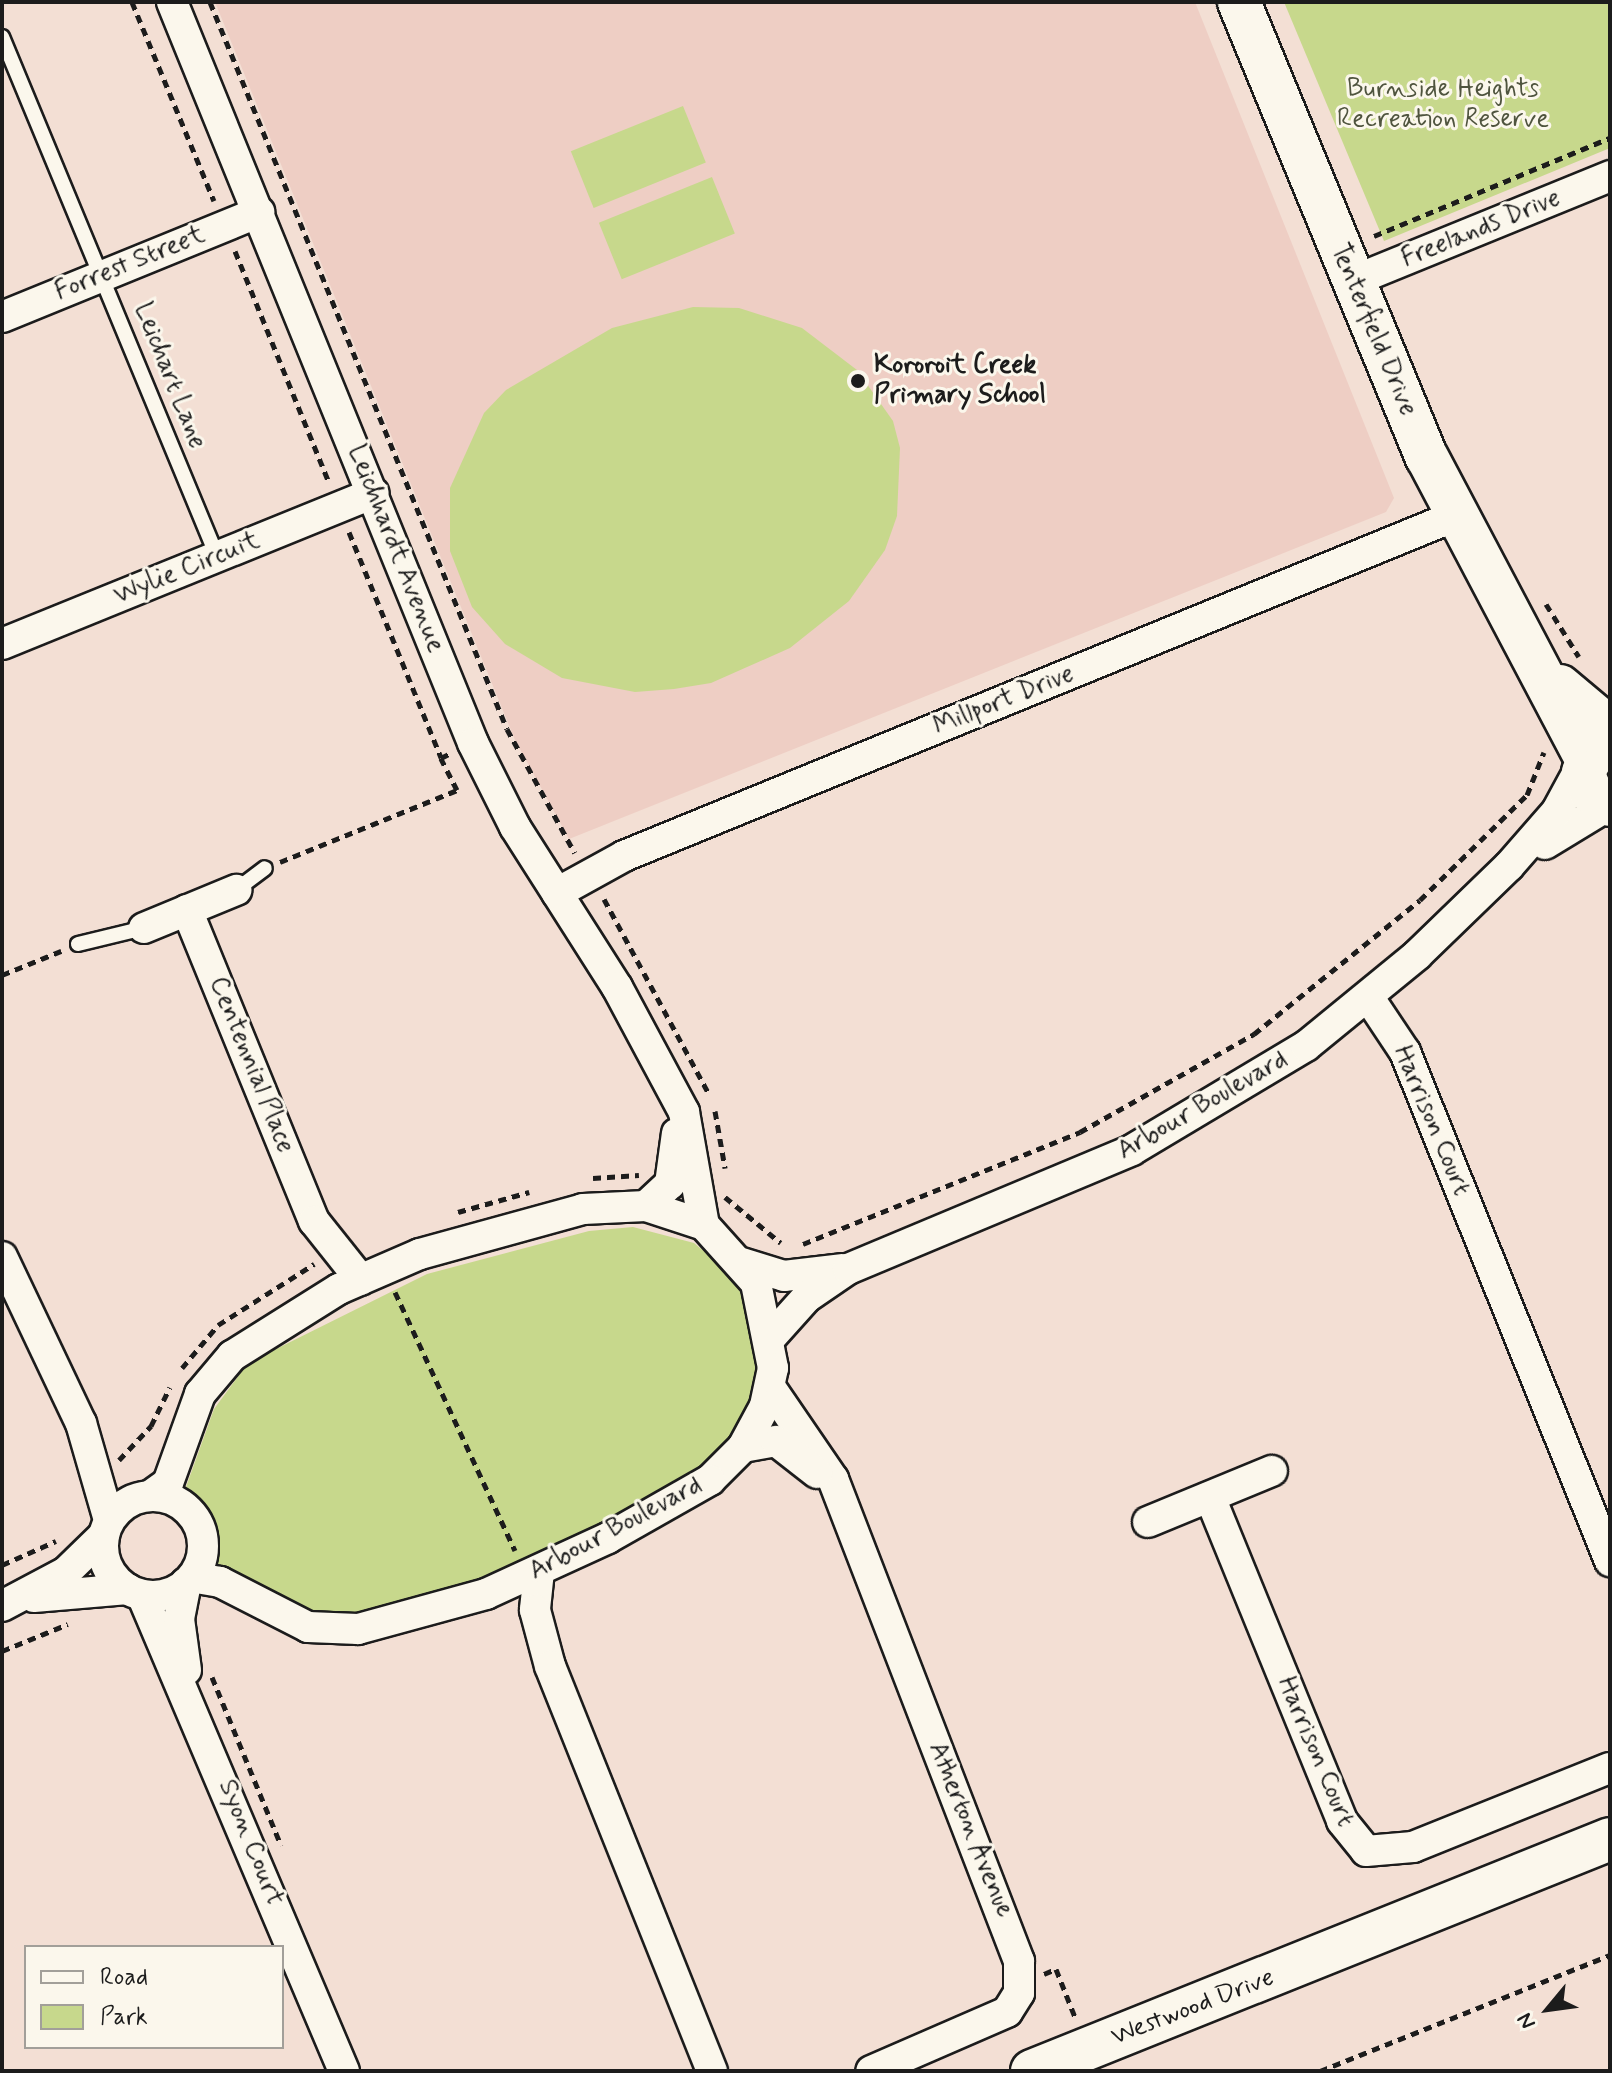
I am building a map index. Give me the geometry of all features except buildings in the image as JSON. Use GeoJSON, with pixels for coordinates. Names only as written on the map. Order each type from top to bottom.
{"type":"FeatureCollection","features":[{"type":"Feature","properties":{"kind":"street","name":"Leichhardt Avenue"},"geometry":{"type":"LineString","coordinates":[[172,2],[473,743],[663,1073],[689,1126],[704,1225]]}},
{"type":"Feature","properties":{"kind":"street","name":"Tenterfield Drive"},"geometry":{"type":"LineString","coordinates":[[1239,2],[1353,281],[1455,516],[1530,646],[1597,745],[1591,792],[1610,805]]}},
{"type":"Feature","properties":{"kind":"street","name":"Freelands Drive"},"geometry":{"type":"LineString","coordinates":[[1353,281],[1610,176]]}},
{"type":"Feature","properties":{"kind":"street","name":"Forrest Street"},"geometry":{"type":"LineString","coordinates":[[2,317],[259,212]]}},
{"type":"Feature","properties":{"kind":"street","name":"Wylie Circuit"},"geometry":{"type":"LineString","coordinates":[[2,644],[373,493]]}},
{"type":"Feature","properties":{"kind":"street","name":"Millport Drive"},"geometry":{"type":"LineString","coordinates":[[557,893],[624,856],[1455,516]]}},
{"type":"Feature","properties":{"kind":"street"},"geometry":{"type":"LineString","coordinates":[[1509,866],[1557,811],[1597,745]]}},
{"type":"Feature","properties":{"kind":"street"},"geometry":{"type":"LineString","coordinates":[[1509,866],[1610,805]]}},
{"type":"Feature","properties":{"kind":"street","name":"Arbour Boulevard"},"geometry":{"type":"LineString","coordinates":[[848,1269],[1145,1143],[1254,1080],[1369,998],[1509,866]]}},
{"type":"Feature","properties":{"kind":"street"},"geometry":{"type":"LineString","coordinates":[[144,928],[236,890]]}},
{"type":"Feature","properties":{"kind":"street","name":"Centennial Place"},"geometry":{"type":"LineString","coordinates":[[187,910],[314,1221]]}},
{"type":"Feature","properties":{"kind":"street","name":"Harrison Court"},"geometry":{"type":"LineString","coordinates":[[1369,998],[1405,1052],[1610,1561]]}},
{"type":"Feature","properties":{"kind":"street"},"geometry":{"type":"LineString","coordinates":[[646,1206],[670,1184],[676,1164],[663,1073]]}},
{"type":"Feature","properties":{"kind":"street","name":"Arbour Boulevard"},"geometry":{"type":"LineString","coordinates":[[146,1496],[168,1483],[213,1376],[254,1337],[309,1305],[373,1275],[562,1214],[646,1206],[704,1225],[742,1263],[772,1336],[770,1387],[743,1447],[710,1480],[661,1510],[486,1594],[390,1623],[330,1630],[283,1617],[220,1582],[189,1580]]}},
{"type":"Feature","properties":{"kind":"street"},"geometry":{"type":"LineString","coordinates":[[314,1221],[373,1275]]}},
{"type":"Feature","properties":{"kind":"street"},"geometry":{"type":"LineString","coordinates":[[309,1305],[322,1275],[314,1221]]}},
{"type":"Feature","properties":{"kind":"street"},"geometry":{"type":"LineString","coordinates":[[2,1257],[81,1423],[122,1489],[178,1502],[197,1523],[203,1551],[189,1580],[179,1619],[194,1703]]}},
{"type":"Feature","properties":{"kind":"street"},"geometry":{"type":"LineString","coordinates":[[742,1263],[784,1276],[848,1269]]}},
{"type":"Feature","properties":{"kind":"street"},"geometry":{"type":"LineString","coordinates":[[772,1336],[807,1297],[848,1269]]}},
{"type":"Feature","properties":{"kind":"street","name":"Atherton Avenue"},"geometry":{"type":"LineString","coordinates":[[770,1387],[825,1463],[1009,1926],[1021,1983]]}},
{"type":"Feature","properties":{"kind":"street"},"geometry":{"type":"LineString","coordinates":[[81,1423],[106,1528],[107,1566],[135,1592],[194,1703]]}},
{"type":"Feature","properties":{"kind":"street"},"geometry":{"type":"LineString","coordinates":[[743,1447],[760,1439],[789,1448],[843,1512]]}},
{"type":"Feature","properties":{"kind":"street"},"geometry":{"type":"LineString","coordinates":[[1148,1522],[1272,1471]]}},
{"type":"Feature","properties":{"kind":"street"},"geometry":{"type":"LineString","coordinates":[[11,1602],[66,1572],[106,1528],[146,1496]]}},
{"type":"Feature","properties":{"kind":"street","name":"Harrison Court"},"geometry":{"type":"LineString","coordinates":[[1210,1497],[1342,1821],[1366,1851],[1413,1847],[1610,1768]]}},
{"type":"Feature","properties":{"kind":"street"},"geometry":{"type":"LineString","coordinates":[[533,1574],[535,1610],[550,1666],[712,2071]]}},
{"type":"Feature","properties":{"kind":"street"},"geometry":{"type":"LineString","coordinates":[[11,1602],[135,1592],[189,1580]]}},
{"type":"Feature","properties":{"kind":"street"},"geometry":{"type":"LineString","coordinates":[[486,1594],[512,1608],[550,1666]]}},
{"type":"Feature","properties":{"kind":"street","name":"Syon Court"},"geometry":{"type":"LineString","coordinates":[[194,1703],[344,2071]]}},
{"type":"Feature","properties":{"kind":"street","name":"Westwood Drive"},"geometry":{"type":"LineString","coordinates":[[1032,2071],[1354,1945],[1610,1839]]}},
{"type":"Feature","properties":{"kind":"street","name":"Westwood Drive"},"geometry":{"type":"LineString","coordinates":[[1096,2071],[1354,1945]]}},
{"type":"Feature","properties":{"kind":"street"},"geometry":{"type":"LineString","coordinates":[[871,2071],[991,2023],[1012,2005],[1021,1983]]}},
{"type":"Feature","properties":{"kind":"lane","name":"Leichart Lane"},"geometry":{"type":"LineString","coordinates":[[2,37],[217,556]]}},
{"type":"Feature","properties":{"kind":"lane"},"geometry":{"type":"LineString","coordinates":[[236,890],[265,868]]}},
{"type":"Feature","properties":{"kind":"lane"},"geometry":{"type":"LineString","coordinates":[[78,944],[144,928]]}},
{"type":"Feature","properties":{"kind":"path"},"geometry":{"type":"LineString","coordinates":[[132,2],[441,758],[457,790],[265,868]]}},
{"type":"Feature","properties":{"kind":"path"},"geometry":{"type":"LineString","coordinates":[[210,2],[507,729],[441,758]]}},
{"type":"Feature","properties":{"kind":"path"},"geometry":{"type":"LineString","coordinates":[[1374,236],[1610,138]]}},
{"type":"Feature","properties":{"kind":"path"},"geometry":{"type":"LineString","coordinates":[[1539,593],[1588,670]]}},
{"type":"Feature","properties":{"kind":"path"},"geometry":{"type":"LineString","coordinates":[[772,1239],[799,1245],[1013,1160],[1200,1068],[1366,950],[1535,784]]}},
{"type":"Feature","properties":{"kind":"path"},"geometry":{"type":"LineString","coordinates":[[2,975],[78,944]]}},
{"type":"Feature","properties":{"kind":"path"},"geometry":{"type":"LineString","coordinates":[[373,1275],[533,1574]]}},
{"type":"Feature","properties":{"kind":"path"},"geometry":{"type":"LineString","coordinates":[[2,1565],[64,1537]]}},
{"type":"Feature","properties":{"kind":"path"},"geometry":{"type":"LineString","coordinates":[[1320,2071],[1610,1955]]}},
{"type":"Feature","properties":{"kind":"path"},"geometry":{"type":"LineString","coordinates":[[1021,1983],[1056,1969],[1075,2017]]}},
{"type":"Feature","properties":{"kind":"shaded area","name":"Kororoit Creek Primary School"},"geometry":{"type":"Polygon","coordinates":[[[215,2],[1195,2],[1394,498],[1386,512],[569,839],[515,740],[215,2]]]}},
{"type":"Feature","properties":{"kind":"green space","name":"Burnside Heights Recreation Reserve"},"geometry":{"type":"Polygon","coordinates":[[[1284,2],[1610,2],[1610,148],[1384,241],[1284,2]]]}},
{"type":"Feature","properties":{"kind":"green space"},"geometry":{"type":"Polygon","coordinates":[[[683,106],[706,163],[594,208],[571,151],[683,106]]]}},
{"type":"Feature","properties":{"kind":"green space"},"geometry":{"type":"Polygon","coordinates":[[[712,177],[735,234],[622,279],[599,223],[712,177]]]}},
{"type":"Feature","properties":{"kind":"green space"},"geometry":{"type":"Polygon","coordinates":[[[693,307],[739,308],[802,328],[857,370],[893,421],[900,448],[897,516],[885,550],[849,601],[790,648],[711,683],[635,692],[562,678],[505,644],[472,607],[450,551],[450,488],[484,413],[506,390],[612,328],[693,307]]]}},
{"type":"Feature","properties":{"kind":"green space"},"geometry":{"type":"Polygon","coordinates":[[[633,1227],[694,1243],[740,1281],[764,1376],[724,1459],[544,1562],[342,1625],[217,1573],[210,1526],[182,1498],[214,1409],[248,1363],[427,1274],[589,1231],[633,1227]]]}},
{"type":"Feature","properties":{"kind":"place","name":"Kororoit Creek Primary School"},"geometry":{"type":"Point","coordinates":[858,381]}}]}
